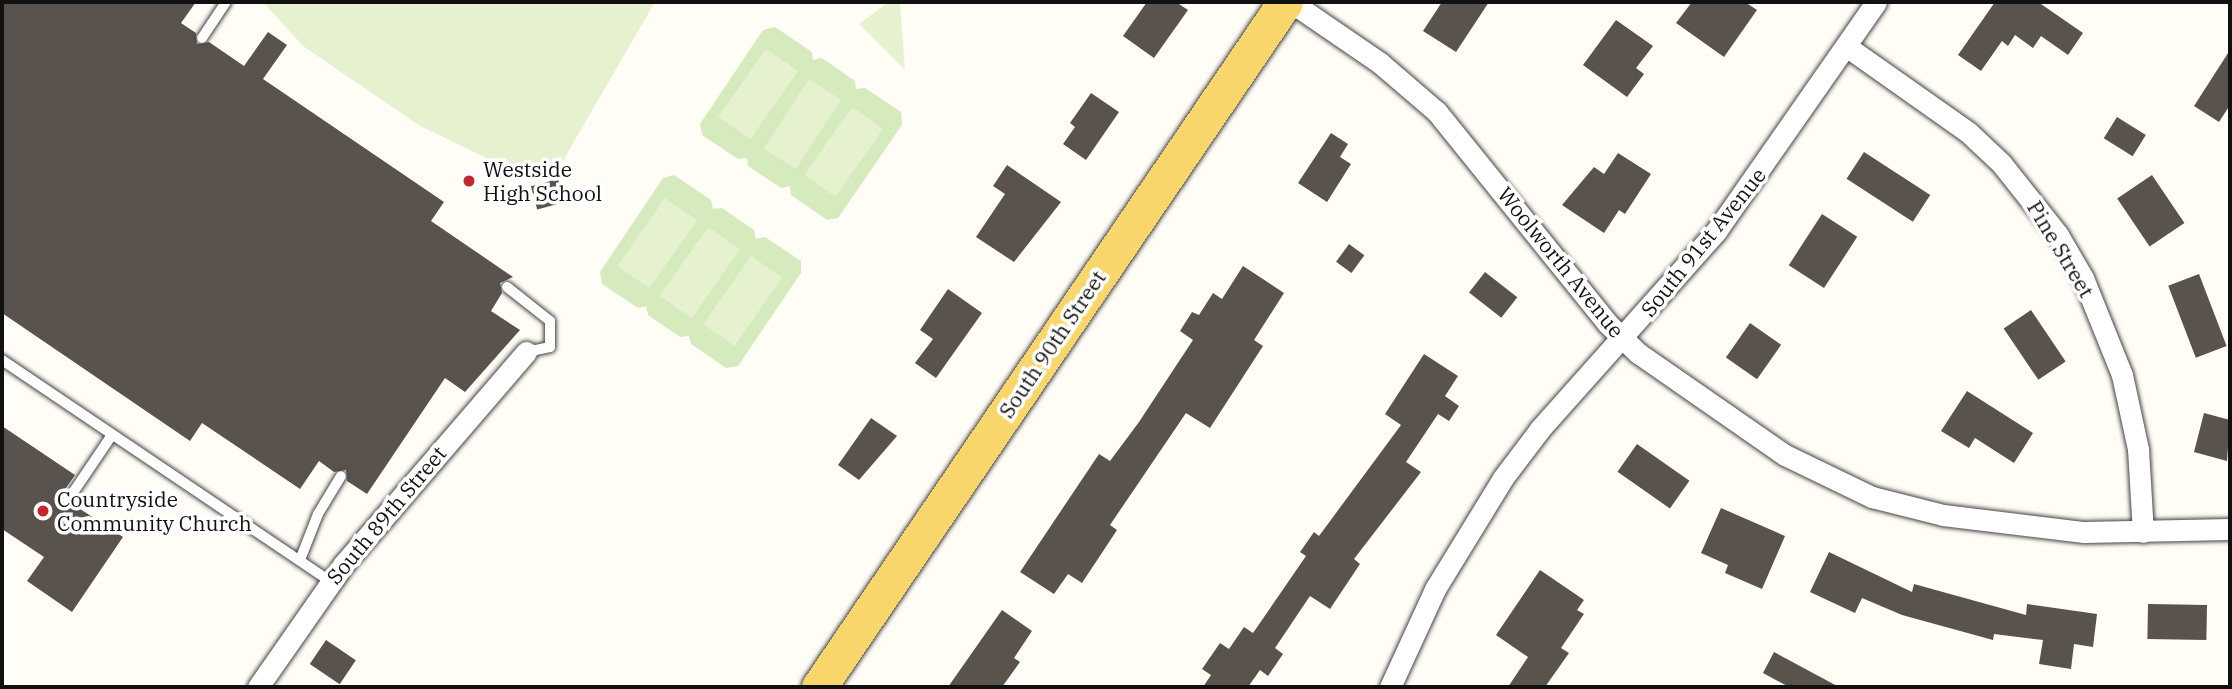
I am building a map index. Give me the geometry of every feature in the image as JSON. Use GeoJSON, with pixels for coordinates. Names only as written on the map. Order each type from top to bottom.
{"type":"FeatureCollection","features":[{"type":"Feature","properties":{"kind":"main road","name":"South 90th Street"},"geometry":{"type":"LineString","coordinates":[[819,687],[1284,2]]}},
{"type":"Feature","properties":{"kind":"street","name":"Woolworth Avenue"},"geometry":{"type":"LineString","coordinates":[[1291,2],[1380,63],[1437,112],[1623,338],[1733,423],[1785,455],[1872,497],[1943,515],[2011,524],[2143,532],[2230,529]]}},
{"type":"Feature","properties":{"kind":"street","name":"South 91st Avenue"},"geometry":{"type":"LineString","coordinates":[[1390,687],[1435,589],[1480,512],[1540,429],[1717,230],[1876,2]]}},
{"type":"Feature","properties":{"kind":"street","name":"Pine Street"},"geometry":{"type":"LineString","coordinates":[[1846,46],[1968,132],[2001,163],[2058,235],[2094,302],[2122,375],[2138,449],[2143,532]]}},
{"type":"Feature","properties":{"kind":"street","name":"South 89th Street"},"geometry":{"type":"LineString","coordinates":[[258,687],[330,581],[526,352]]}},
{"type":"Feature","properties":{"kind":"lane"},"geometry":{"type":"LineString","coordinates":[[202,38],[226,2]]}},
{"type":"Feature","properties":{"kind":"lane"},"geometry":{"type":"LineString","coordinates":[[507,287],[550,321],[550,347],[526,352]]}},
{"type":"Feature","properties":{"kind":"lane"},"geometry":{"type":"LineString","coordinates":[[2,360],[330,581]]}},
{"type":"Feature","properties":{"kind":"lane"},"geometry":{"type":"LineString","coordinates":[[68,500],[112,435]]}},
{"type":"Feature","properties":{"kind":"lane"},"geometry":{"type":"LineString","coordinates":[[300,561],[317,514],[341,476]]}},
{"type":"Feature","properties":{"kind":"green space"},"geometry":{"type":"Polygon","coordinates":[[[263,2],[655,2],[557,171],[530,179],[420,126],[303,46],[263,2]]]}},
{"type":"Feature","properties":{"kind":"green space"},"geometry":{"type":"Polygon","coordinates":[[[900,2],[905,70],[859,24],[886,4],[900,2]]]}},
{"type":"Feature","properties":{"kind":"green space"},"geometry":{"type":"Polygon","coordinates":[[[775,27],[812,52],[813,60],[822,58],[855,81],[856,89],[865,88],[901,112],[902,125],[838,218],[827,220],[791,195],[790,186],[781,188],[748,166],[747,158],[738,159],[702,135],[700,124],[763,30],[775,27]]]}},
{"type":"Feature","properties":{"kind":"green space"},"geometry":{"type":"Polygon","coordinates":[[[766,49],[798,71],[750,139],[718,117],[766,49]]]}},
{"type":"Feature","properties":{"kind":"green space"},"geometry":{"type":"Polygon","coordinates":[[[809,79],[841,100],[796,169],[764,149],[809,79]]]}},
{"type":"Feature","properties":{"kind":"green space"},"geometry":{"type":"Polygon","coordinates":[[[852,107],[883,129],[836,197],[804,175],[852,107]]]}},
{"type":"Feature","properties":{"kind":"green space"},"geometry":{"type":"Polygon","coordinates":[[[674,175],[711,200],[713,209],[722,208],[754,230],[756,239],[765,237],[801,261],[801,273],[738,366],[726,368],[691,344],[689,336],[680,337],[648,315],[646,306],[638,308],[602,284],[600,272],[663,178],[674,175]]]}},
{"type":"Feature","properties":{"kind":"green space"},"geometry":{"type":"Polygon","coordinates":[[[665,198],[697,220],[649,288],[617,266],[665,198]]]}},
{"type":"Feature","properties":{"kind":"green space"},"geometry":{"type":"Polygon","coordinates":[[[708,227],[740,249],[692,318],[660,296],[708,227]]]}},
{"type":"Feature","properties":{"kind":"green space"},"geometry":{"type":"Polygon","coordinates":[[[751,256],[782,278],[735,346],[703,324],[751,256]]]}},
{"type":"Feature","properties":{"kind":"building"},"geometry":{"type":"Polygon","coordinates":[[[2,2],[196,2],[181,23],[196,33],[197,44],[209,42],[244,66],[268,32],[287,45],[263,79],[444,202],[431,221],[513,277],[500,283],[502,293],[491,311],[520,330],[465,392],[445,378],[367,494],[347,481],[346,470],[334,472],[319,461],[300,489],[202,423],[190,441],[2,313],[2,2]]]}},
{"type":"Feature","properties":{"kind":"building"},"geometry":{"type":"Polygon","coordinates":[[[1147,2],[1176,2],[1188,10],[1154,58],[1123,36],[1147,2]]]}},
{"type":"Feature","properties":{"kind":"building"},"geometry":{"type":"Polygon","coordinates":[[[1442,2],[1489,2],[1456,52],[1423,31],[1442,2]]]}},
{"type":"Feature","properties":{"kind":"building"},"geometry":{"type":"Polygon","coordinates":[[[1692,2],[1745,2],[1757,10],[1724,57],[1676,23],[1692,2]]]}},
{"type":"Feature","properties":{"kind":"building"},"geometry":{"type":"Polygon","coordinates":[[[1995,2],[2038,2],[2083,33],[2068,55],[2041,36],[2033,48],[2015,35],[2008,46],[2002,41],[1981,71],[1958,55],[1995,2]]]}},
{"type":"Feature","properties":{"kind":"building"},"geometry":{"type":"Polygon","coordinates":[[[1616,20],[1653,46],[1636,68],[1644,74],[1627,97],[1583,65],[1616,20]]]}},
{"type":"Feature","properties":{"kind":"building"},"geometry":{"type":"Polygon","coordinates":[[[2230,50],[2230,105],[2219,122],[2194,106],[2230,50]]]}},
{"type":"Feature","properties":{"kind":"building"},"geometry":{"type":"Polygon","coordinates":[[[1091,93],[1119,112],[1086,160],[1063,144],[1075,127],[1070,123],[1091,93]]]}},
{"type":"Feature","properties":{"kind":"building"},"geometry":{"type":"Polygon","coordinates":[[[2117,117],[2146,135],[2133,156],[2104,138],[2117,117]]]}},
{"type":"Feature","properties":{"kind":"building"},"geometry":{"type":"Polygon","coordinates":[[[1331,133],[1348,144],[1340,157],[1351,164],[1327,202],[1298,183],[1331,133]]]}},
{"type":"Feature","properties":{"kind":"building"},"geometry":{"type":"Polygon","coordinates":[[[1864,152],[1930,195],[1913,222],[1847,179],[1864,152]]]}},
{"type":"Feature","properties":{"kind":"building"},"geometry":{"type":"Polygon","coordinates":[[[1618,153],[1651,174],[1625,214],[1619,210],[1604,233],[1562,205],[1594,167],[1604,174],[1618,153]]]}},
{"type":"Feature","properties":{"kind":"building"},"geometry":{"type":"Polygon","coordinates":[[[1007,165],[1061,202],[1014,262],[976,237],[1005,194],[993,186],[1007,165]]]}},
{"type":"Feature","properties":{"kind":"building"},"geometry":{"type":"Polygon","coordinates":[[[2152,175],[2184,223],[2150,247],[2117,198],[2152,175]]]}},
{"type":"Feature","properties":{"kind":"building"},"geometry":{"type":"Polygon","coordinates":[[[558,179],[564,202],[537,209],[531,186],[558,179]]]}},
{"type":"Feature","properties":{"kind":"building"},"geometry":{"type":"Polygon","coordinates":[[[1822,214],[1857,237],[1824,288],[1789,265],[1822,214]]]}},
{"type":"Feature","properties":{"kind":"building"},"geometry":{"type":"Polygon","coordinates":[[[1349,244],[1364,255],[1351,273],[1336,262],[1349,244]]]}},
{"type":"Feature","properties":{"kind":"building"},"geometry":{"type":"Polygon","coordinates":[[[1243,266],[1284,293],[1254,340],[1263,346],[1210,428],[1186,413],[1110,525],[1117,530],[1082,583],[1068,574],[1054,594],[1020,572],[1099,454],[1110,461],[1139,422],[1193,340],[1180,331],[1192,312],[1199,315],[1213,293],[1222,299],[1243,266]]]}},
{"type":"Feature","properties":{"kind":"building"},"geometry":{"type":"Polygon","coordinates":[[[1485,272],[1517,297],[1501,318],[1469,292],[1485,272]]]}},
{"type":"Feature","properties":{"kind":"building"},"geometry":{"type":"Polygon","coordinates":[[[2199,274],[2227,346],[2196,358],[2168,286],[2199,274]]]}},
{"type":"Feature","properties":{"kind":"building"},"geometry":{"type":"Polygon","coordinates":[[[948,289],[982,313],[936,378],[915,363],[933,339],[920,330],[948,289]]]}},
{"type":"Feature","properties":{"kind":"building"},"geometry":{"type":"Polygon","coordinates":[[[2031,310],[2066,361],[2038,380],[2004,328],[2031,310]]]}},
{"type":"Feature","properties":{"kind":"building"},"geometry":{"type":"Polygon","coordinates":[[[1750,323],[1781,345],[1757,379],[1726,357],[1750,323]]]}},
{"type":"Feature","properties":{"kind":"building"},"geometry":{"type":"Polygon","coordinates":[[[1424,354],[1458,376],[1445,396],[1459,406],[1449,421],[1438,414],[1406,462],[1421,472],[1354,559],[1360,564],[1330,609],[1310,596],[1275,648],[1283,654],[1268,676],[1260,670],[1248,687],[1203,687],[1211,675],[1202,669],[1220,643],[1229,649],[1244,627],[1253,633],[1306,556],[1300,552],[1314,532],[1319,536],[1401,425],[1385,414],[1424,354]]]}},
{"type":"Feature","properties":{"kind":"building"},"geometry":{"type":"Polygon","coordinates":[[[1967,391],[2033,433],[2014,463],[1975,438],[1969,448],[1941,431],[1967,391]]]}},
{"type":"Feature","properties":{"kind":"building"},"geometry":{"type":"Polygon","coordinates":[[[2204,413],[2230,420],[2227,461],[2194,452],[2204,413]]]}},
{"type":"Feature","properties":{"kind":"building"},"geometry":{"type":"Polygon","coordinates":[[[871,418],[897,436],[859,480],[838,465],[871,418]]]}},
{"type":"Feature","properties":{"kind":"building","name":"Countryside Community Church"},"geometry":{"type":"Polygon","coordinates":[[[2,426],[75,475],[61,495],[63,506],[74,505],[123,537],[72,612],[27,581],[44,557],[2,529],[2,426]]]}},
{"type":"Feature","properties":{"kind":"building"},"geometry":{"type":"Polygon","coordinates":[[[1637,444],[1689,481],[1670,509],[1617,472],[1637,444]]]}},
{"type":"Feature","properties":{"kind":"building"},"geometry":{"type":"Polygon","coordinates":[[[1721,508],[1785,536],[1762,589],[1725,573],[1728,565],[1701,553],[1721,508]]]}},
{"type":"Feature","properties":{"kind":"building"},"geometry":{"type":"Polygon","coordinates":[[[1829,552],[1912,592],[1914,584],[2026,615],[2027,604],[2097,614],[2093,647],[2074,644],[2071,669],[2039,664],[2043,640],[1994,634],[1993,640],[1902,615],[1862,598],[1855,613],[1810,592],[1829,552]]]}},
{"type":"Feature","properties":{"kind":"building"},"geometry":{"type":"Polygon","coordinates":[[[1540,570],[1584,600],[1577,610],[1584,614],[1561,648],[1569,653],[1545,687],[1508,687],[1528,657],[1496,635],[1540,570]]]}},
{"type":"Feature","properties":{"kind":"building"},"geometry":{"type":"Polygon","coordinates":[[[2148,604],[2207,605],[2206,640],[2147,639],[2148,604]]]}},
{"type":"Feature","properties":{"kind":"building"},"geometry":{"type":"Polygon","coordinates":[[[1002,610],[1032,631],[1014,658],[1020,662],[1002,687],[948,687],[1002,610]]]}},
{"type":"Feature","properties":{"kind":"building"},"geometry":{"type":"Polygon","coordinates":[[[326,640],[356,660],[340,684],[310,664],[326,640]]]}},
{"type":"Feature","properties":{"kind":"building"},"geometry":{"type":"Polygon","coordinates":[[[1774,652],[1839,687],[1789,687],[1763,673],[1774,652]]]}},
{"type":"Feature","properties":{"kind":"place","name":"Westside High School"},"geometry":{"type":"Point","coordinates":[469,181]}},
{"type":"Feature","properties":{"kind":"place","name":"Countryside Community Church"},"geometry":{"type":"Point","coordinates":[43,511]}}]}
